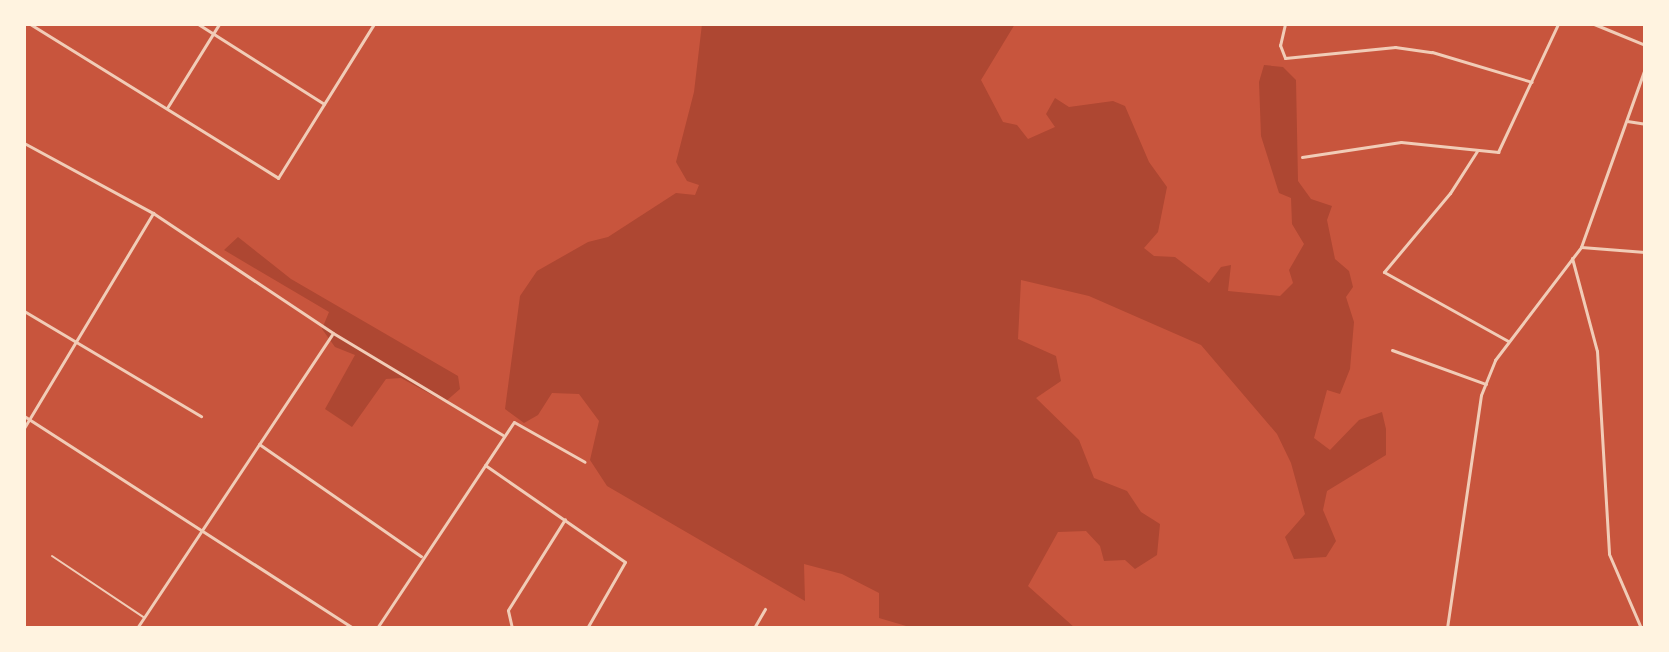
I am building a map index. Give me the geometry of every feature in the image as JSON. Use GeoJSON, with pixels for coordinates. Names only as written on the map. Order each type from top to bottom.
{"type":"FeatureCollection","features":[{"type":"Feature","properties":{"kind":"street"},"geometry":{"type":"LineString","coordinates":[[30,24],[278,178],[374,24]]}},
{"type":"Feature","properties":{"kind":"street"},"geometry":{"type":"LineString","coordinates":[[198,24],[324,104]]}},
{"type":"Feature","properties":{"kind":"street"},"geometry":{"type":"LineString","coordinates":[[167,108],[219,24]]}},
{"type":"Feature","properties":{"kind":"street"},"geometry":{"type":"LineString","coordinates":[[362,24],[371,29]]}},
{"type":"Feature","properties":{"kind":"street"},"geometry":{"type":"LineString","coordinates":[[1285,24],[1280,45],[1285,58],[1395,47],[1432,52],[1533,82]]}},
{"type":"Feature","properties":{"kind":"street"},"geometry":{"type":"LineString","coordinates":[[1302,157],[1401,142],[1477,151],[1503,147],[1558,24]]}},
{"type":"Feature","properties":{"kind":"street"},"geometry":{"type":"LineString","coordinates":[[1594,24],[1645,45]]}},
{"type":"Feature","properties":{"kind":"street"},"geometry":{"type":"LineString","coordinates":[[1447,628],[1486,384],[1508,341],[1581,247],[1645,68]]}},
{"type":"Feature","properties":{"kind":"street"},"geometry":{"type":"LineString","coordinates":[[1627,121],[1645,124]]}},
{"type":"Feature","properties":{"kind":"street"},"geometry":{"type":"LineString","coordinates":[[24,143],[153,213],[333,333],[503,435]]}},
{"type":"Feature","properties":{"kind":"street"},"geometry":{"type":"LineString","coordinates":[[1477,151],[1450,193],[1384,272],[1508,341]]}},
{"type":"Feature","properties":{"kind":"street"},"geometry":{"type":"LineString","coordinates":[[24,428],[153,213]]}},
{"type":"Feature","properties":{"kind":"street"},"geometry":{"type":"LineString","coordinates":[[1581,247],[1645,252]]}},
{"type":"Feature","properties":{"kind":"street"},"geometry":{"type":"LineString","coordinates":[[1572,258],[1597,351],[1609,554],[1641,628]]}},
{"type":"Feature","properties":{"kind":"street"},"geometry":{"type":"LineString","coordinates":[[24,311],[201,416]]}},
{"type":"Feature","properties":{"kind":"street"},"geometry":{"type":"LineString","coordinates":[[137,628],[333,333]]}},
{"type":"Feature","properties":{"kind":"street"},"geometry":{"type":"LineString","coordinates":[[1392,350],[1486,384]]}},
{"type":"Feature","properties":{"kind":"street"},"geometry":{"type":"LineString","coordinates":[[24,416],[353,628]]}},
{"type":"Feature","properties":{"kind":"street"},"geometry":{"type":"LineString","coordinates":[[377,628],[421,556],[514,422],[585,462]]}},
{"type":"Feature","properties":{"kind":"street"},"geometry":{"type":"LineString","coordinates":[[259,444],[421,556]]}},
{"type":"Feature","properties":{"kind":"street"},"geometry":{"type":"LineString","coordinates":[[484,464],[625,562],[587,628]]}},
{"type":"Feature","properties":{"kind":"street"},"geometry":{"type":"LineString","coordinates":[[512,628],[508,610],[565,519]]}},
{"type":"Feature","properties":{"kind":"street"},"geometry":{"type":"LineString","coordinates":[[754,628],[765,609]]}},
{"type":"Feature","properties":{"kind":"lane"},"geometry":{"type":"LineString","coordinates":[[52,556],[144,617]]}},
{"type":"Feature","properties":{"kind":"shaded area"},"geometry":{"type":"Polygon","coordinates":[[[702,24],[1015,24],[981,80],[1003,122],[1017,125],[1028,139],[1055,127],[1046,114],[1055,98],[1069,107],[1113,101],[1125,106],[1149,162],[1167,187],[1158,232],[1144,248],[1154,256],[1175,257],[1209,283],[1221,267],[1231,265],[1228,291],[1280,296],[1293,283],[1289,270],[1304,244],[1292,224],[1291,198],[1279,193],[1261,136],[1259,82],[1264,65],[1283,67],[1296,80],[1298,181],[1311,199],[1332,206],[1327,220],[1335,259],[1349,271],[1353,287],[1346,297],[1354,322],[1350,369],[1340,394],[1327,390],[1314,438],[1330,450],[1359,420],[1382,412],[1386,429],[1386,455],[1327,491],[1323,510],[1336,541],[1326,557],[1294,559],[1285,537],[1305,514],[1291,463],[1277,434],[1201,345],[1089,296],[1021,280],[1018,339],[1056,356],[1061,381],[1036,398],[1079,440],[1094,478],[1127,491],[1141,512],[1160,524],[1157,555],[1135,569],[1125,560],[1104,561],[1100,546],[1086,531],[1058,532],[1028,586],[1075,628],[913,628],[879,618],[879,593],[842,574],[804,564],[805,601],[607,486],[590,460],[599,421],[579,394],[552,393],[538,415],[524,423],[505,409],[520,296],[537,271],[588,242],[608,237],[676,193],[695,195],[699,185],[687,181],[676,162],[694,92],[702,24]]]}},
{"type":"Feature","properties":{"kind":"shaded area"},"geometry":{"type":"Polygon","coordinates":[[[238,237],[291,279],[458,376],[460,389],[445,402],[401,378],[386,379],[352,427],[325,409],[355,355],[335,347],[322,329],[329,312],[224,250],[238,237]]]}}]}
